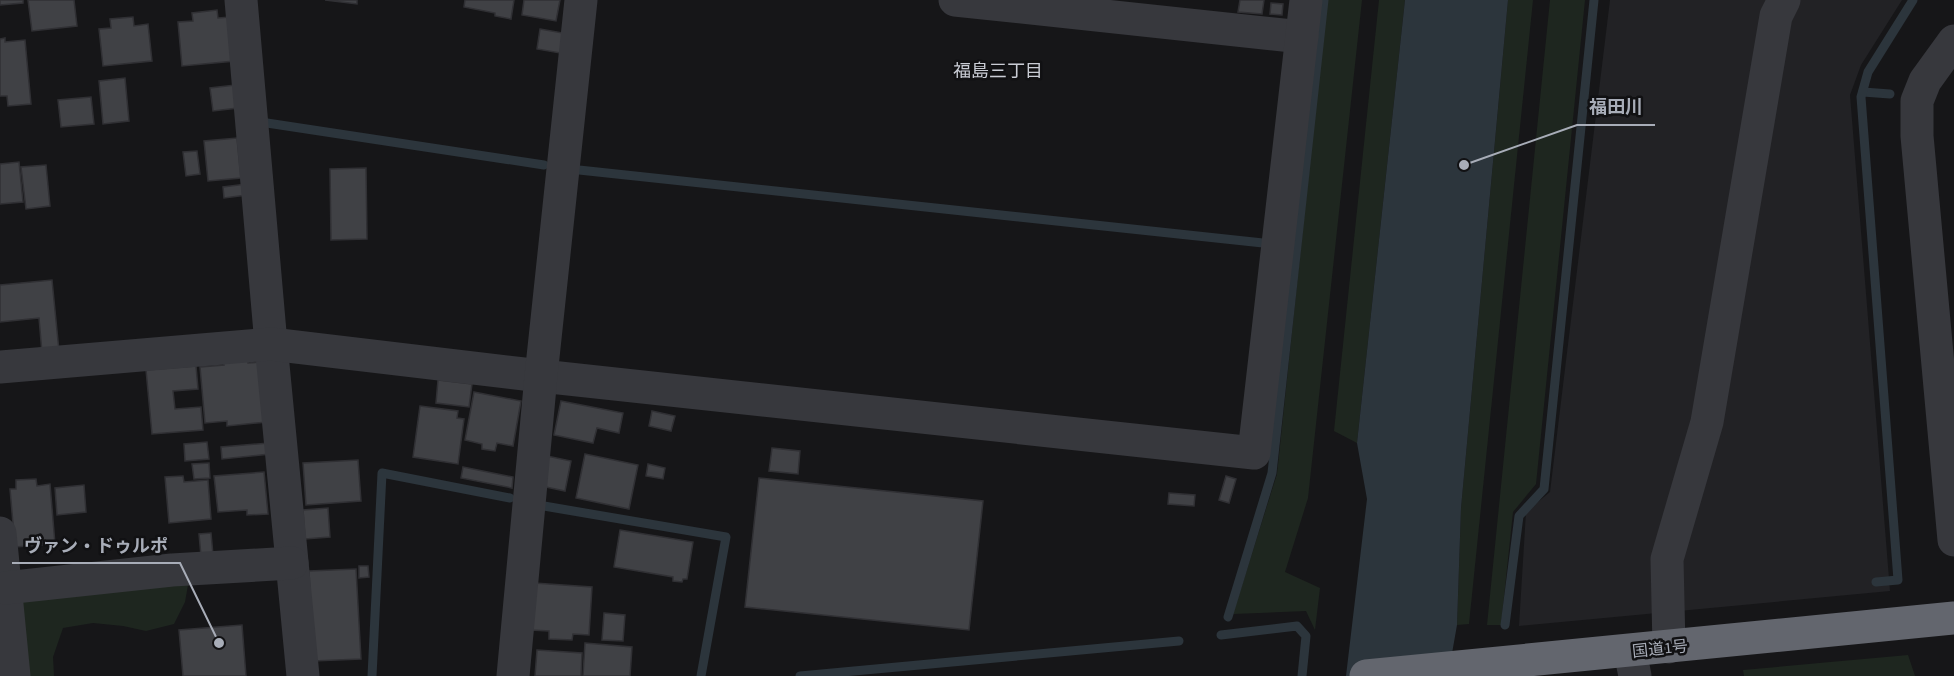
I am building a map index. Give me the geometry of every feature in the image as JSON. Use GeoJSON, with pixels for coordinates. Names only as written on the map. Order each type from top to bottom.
{"type":"FeatureCollection","features":[{"type":"Feature","properties":{"kind":"highway","name":"国道1号"},"geometry":{"type":"LineString","coordinates":[[1366,676],[1478,666],[1633,663],[1669,647],[1954,618]]}},
{"type":"Feature","properties":{"kind":"street"},"geometry":{"type":"LineString","coordinates":[[241,0],[303,676]]}},
{"type":"Feature","properties":{"kind":"street"},"geometry":{"type":"LineString","coordinates":[[513,676],[541,376],[581,0]]}},
{"type":"Feature","properties":{"kind":"street"},"geometry":{"type":"LineString","coordinates":[[955,0],[1302,37]]}},
{"type":"Feature","properties":{"kind":"street"},"geometry":{"type":"LineString","coordinates":[[0,367],[271,344],[541,376],[1254,453],[1305,0]]}},
{"type":"Feature","properties":{"kind":"street"},"geometry":{"type":"LineString","coordinates":[[1669,647],[1667,559],[1707,422],[1776,16],[1784,0]]}},
{"type":"Feature","properties":{"kind":"street"},"geometry":{"type":"LineString","coordinates":[[1954,41],[1924,81],[1917,102],[1917,136],[1954,540]]}},
{"type":"Feature","properties":{"kind":"street"},"geometry":{"type":"LineString","coordinates":[[0,533],[14,676]]}},
{"type":"Feature","properties":{"kind":"street"},"geometry":{"type":"LineString","coordinates":[[5,588],[172,570],[292,563]]}},
{"type":"Feature","properties":{"kind":"shaded area"},"geometry":{"type":"Polygon","coordinates":[[[1327,0],[1362,0],[1308,498],[1285,572],[1320,588],[1315,630],[1306,611],[1233,614],[1277,474],[1327,0]]]}},
{"type":"Feature","properties":{"kind":"shaded area"},"geometry":{"type":"Polygon","coordinates":[[[1379,0],[1405,0],[1357,443],[1334,431],[1379,0]]]}},
{"type":"Feature","properties":{"kind":"shaded area"},"geometry":{"type":"Polygon","coordinates":[[[1405,0],[1508,0],[1461,508],[1457,625],[1448,676],[1346,676],[1367,499],[1357,443],[1405,0]]]}},
{"type":"Feature","properties":{"kind":"shaded area"},"geometry":{"type":"Polygon","coordinates":[[[1508,0],[1533,0],[1469,624],[1457,625],[1461,508],[1508,0]]]}},
{"type":"Feature","properties":{"kind":"shaded area"},"geometry":{"type":"Polygon","coordinates":[[[1550,0],[1585,0],[1536,484],[1513,512],[1501,625],[1487,625],[1550,0]]]}},
{"type":"Feature","properties":{"kind":"shaded area"},"geometry":{"type":"Polygon","coordinates":[[[1610,0],[1902,0],[1861,65],[1850,95],[1890,591],[1519,626],[1526,512],[1550,492],[1610,0]]]}},
{"type":"Feature","properties":{"kind":"shaded area"},"geometry":{"type":"Polygon","coordinates":[[[176,582],[188,585],[185,602],[174,624],[146,631],[93,623],[63,628],[53,657],[54,676],[24,676],[22,600],[176,582]]]}},
{"type":"Feature","properties":{"kind":"shaded area"},"geometry":{"type":"Polygon","coordinates":[[[1908,655],[1915,676],[1744,676],[1743,670],[1908,655]]]}},
{"type":"Feature","properties":{"kind":"building"},"geometry":{"type":"Polygon","coordinates":[[[0,0],[23,0],[23,3],[0,5],[0,0]]]}},
{"type":"Feature","properties":{"kind":"building"},"geometry":{"type":"Polygon","coordinates":[[[28,0],[74,0],[77,26],[32,31],[28,0]]]}},
{"type":"Feature","properties":{"kind":"building"},"geometry":{"type":"Polygon","coordinates":[[[325,0],[357,0],[357,4],[325,0]]]}},
{"type":"Feature","properties":{"kind":"building"},"geometry":{"type":"Polygon","coordinates":[[[465,0],[514,0],[511,19],[495,16],[495,13],[464,7],[465,0]]]}},
{"type":"Feature","properties":{"kind":"building"},"geometry":{"type":"Polygon","coordinates":[[[524,0],[560,0],[556,21],[522,15],[524,0]]]}},
{"type":"Feature","properties":{"kind":"building"},"geometry":{"type":"Polygon","coordinates":[[[1240,0],[1264,0],[1262,14],[1238,12],[1240,0]]]}},
{"type":"Feature","properties":{"kind":"building"},"geometry":{"type":"Polygon","coordinates":[[[1271,3],[1283,4],[1282,15],[1270,14],[1271,3]]]}},
{"type":"Feature","properties":{"kind":"building"},"geometry":{"type":"Polygon","coordinates":[[[217,10],[218,18],[230,17],[235,61],[182,66],[178,22],[193,21],[192,13],[217,10]]]}},
{"type":"Feature","properties":{"kind":"building"},"geometry":{"type":"Polygon","coordinates":[[[133,17],[134,26],[148,24],[152,61],[103,66],[99,29],[111,28],[110,19],[133,17]]]}},
{"type":"Feature","properties":{"kind":"building"},"geometry":{"type":"Polygon","coordinates":[[[540,29],[563,33],[560,53],[537,49],[540,29]]]}},
{"type":"Feature","properties":{"kind":"building"},"geometry":{"type":"Polygon","coordinates":[[[5,38],[5,42],[25,40],[31,104],[8,106],[7,96],[0,96],[0,39],[5,38]]]}},
{"type":"Feature","properties":{"kind":"building"},"geometry":{"type":"Polygon","coordinates":[[[125,78],[129,121],[103,124],[99,81],[125,78]]]}},
{"type":"Feature","properties":{"kind":"building"},"geometry":{"type":"Polygon","coordinates":[[[235,85],[238,108],[213,111],[210,88],[235,85]]]}},
{"type":"Feature","properties":{"kind":"building"},"geometry":{"type":"Polygon","coordinates":[[[91,97],[94,124],[61,127],[58,100],[91,97]]]}},
{"type":"Feature","properties":{"kind":"building"},"geometry":{"type":"Polygon","coordinates":[[[237,138],[241,178],[208,181],[204,141],[237,138]]]}},
{"type":"Feature","properties":{"kind":"building"},"geometry":{"type":"Polygon","coordinates":[[[197,151],[200,174],[186,176],[183,152],[197,151]]]}},
{"type":"Feature","properties":{"kind":"building"},"geometry":{"type":"Polygon","coordinates":[[[19,162],[23,202],[0,204],[0,164],[19,162]]]}},
{"type":"Feature","properties":{"kind":"building"},"geometry":{"type":"Polygon","coordinates":[[[46,165],[50,206],[26,209],[21,167],[46,165]]]}},
{"type":"Feature","properties":{"kind":"building"},"geometry":{"type":"Polygon","coordinates":[[[366,168],[367,239],[331,240],[330,169],[366,168]]]}},
{"type":"Feature","properties":{"kind":"building"},"geometry":{"type":"Polygon","coordinates":[[[246,184],[247,195],[224,198],[223,187],[246,184]]]}},
{"type":"Feature","properties":{"kind":"building"},"geometry":{"type":"Polygon","coordinates":[[[52,280],[59,351],[42,353],[39,318],[0,322],[0,285],[52,280]]]}},
{"type":"Feature","properties":{"kind":"building"},"geometry":{"type":"Polygon","coordinates":[[[248,358],[248,363],[262,362],[267,422],[227,426],[227,421],[205,423],[200,367],[224,365],[223,360],[248,358]]]}},
{"type":"Feature","properties":{"kind":"building"},"geometry":{"type":"Polygon","coordinates":[[[196,366],[198,389],[173,391],[175,409],[201,407],[203,430],[152,434],[146,370],[196,366]]]}},
{"type":"Feature","properties":{"kind":"building"},"geometry":{"type":"Polygon","coordinates":[[[438,380],[472,384],[469,407],[436,403],[438,380]]]}},
{"type":"Feature","properties":{"kind":"building"},"geometry":{"type":"Polygon","coordinates":[[[474,392],[521,401],[513,446],[497,443],[495,451],[482,449],[482,444],[465,440],[474,392]]]}},
{"type":"Feature","properties":{"kind":"building"},"geometry":{"type":"Polygon","coordinates":[[[561,401],[623,413],[619,433],[597,428],[593,443],[554,435],[561,401]]]}},
{"type":"Feature","properties":{"kind":"building"},"geometry":{"type":"Polygon","coordinates":[[[420,406],[458,411],[457,418],[464,419],[458,464],[413,457],[420,406]]]}},
{"type":"Feature","properties":{"kind":"building"},"geometry":{"type":"Polygon","coordinates":[[[652,411],[675,416],[671,431],[649,426],[652,411]]]}},
{"type":"Feature","properties":{"kind":"building"},"geometry":{"type":"Polygon","coordinates":[[[207,442],[209,459],[185,461],[184,444],[207,442]]]}},
{"type":"Feature","properties":{"kind":"building"},"geometry":{"type":"Polygon","coordinates":[[[269,443],[270,454],[222,459],[221,447],[269,443]]]}},
{"type":"Feature","properties":{"kind":"building"},"geometry":{"type":"Polygon","coordinates":[[[772,448],[800,451],[798,474],[769,471],[772,448]]]}},
{"type":"Feature","properties":{"kind":"building"},"geometry":{"type":"Polygon","coordinates":[[[585,454],[638,465],[629,509],[576,498],[585,454]]]}},
{"type":"Feature","properties":{"kind":"building"},"geometry":{"type":"Polygon","coordinates":[[[547,456],[571,461],[565,491],[541,486],[547,456]]]}},
{"type":"Feature","properties":{"kind":"building"},"geometry":{"type":"Polygon","coordinates":[[[358,460],[361,501],[306,505],[303,463],[358,460]]]}},
{"type":"Feature","properties":{"kind":"building"},"geometry":{"type":"Polygon","coordinates":[[[209,463],[210,478],[194,479],[192,464],[209,463]]]}},
{"type":"Feature","properties":{"kind":"building"},"geometry":{"type":"Polygon","coordinates":[[[648,464],[665,468],[663,479],[646,476],[648,464]]]}},
{"type":"Feature","properties":{"kind":"building"},"geometry":{"type":"Polygon","coordinates":[[[463,467],[513,477],[512,488],[461,478],[463,467]]]}},
{"type":"Feature","properties":{"kind":"building"},"geometry":{"type":"Polygon","coordinates":[[[264,472],[268,514],[247,515],[247,510],[218,512],[214,476],[264,472]]]}},
{"type":"Feature","properties":{"kind":"building"},"geometry":{"type":"Polygon","coordinates":[[[183,476],[184,482],[208,480],[211,519],[169,523],[165,477],[183,476]]]}},
{"type":"Feature","properties":{"kind":"building"},"geometry":{"type":"Polygon","coordinates":[[[1226,476],[1236,479],[1229,503],[1219,500],[1226,476]]]}},
{"type":"Feature","properties":{"kind":"building"},"geometry":{"type":"Polygon","coordinates":[[[759,478],[983,501],[969,630],[745,607],[759,478]]]}},
{"type":"Feature","properties":{"kind":"building"},"geometry":{"type":"Polygon","coordinates":[[[36,479],[37,486],[50,484],[55,544],[15,547],[10,489],[16,489],[16,480],[36,479]]]}},
{"type":"Feature","properties":{"kind":"building"},"geometry":{"type":"Polygon","coordinates":[[[84,485],[86,512],[57,515],[55,488],[84,485]]]}},
{"type":"Feature","properties":{"kind":"building"},"geometry":{"type":"Polygon","coordinates":[[[1169,493],[1195,495],[1194,506],[1168,504],[1169,493]]]}},
{"type":"Feature","properties":{"kind":"building"},"geometry":{"type":"Polygon","coordinates":[[[328,508],[330,537],[305,539],[303,510],[328,508]]]}},
{"type":"Feature","properties":{"kind":"building"},"geometry":{"type":"Polygon","coordinates":[[[620,530],[693,542],[687,579],[683,579],[682,582],[673,581],[673,577],[614,567],[620,530]]]}},
{"type":"Feature","properties":{"kind":"building"},"geometry":{"type":"Polygon","coordinates":[[[211,533],[213,555],[201,556],[199,534],[211,533]]]}},
{"type":"Feature","properties":{"kind":"building"},"geometry":{"type":"Polygon","coordinates":[[[359,566],[368,566],[369,577],[359,578],[359,566]]]}},
{"type":"Feature","properties":{"kind":"building"},"geometry":{"type":"Polygon","coordinates":[[[356,569],[361,659],[313,661],[309,571],[356,569]]]}},
{"type":"Feature","properties":{"kind":"building"},"geometry":{"type":"Polygon","coordinates":[[[534,583],[592,587],[589,635],[573,634],[572,640],[549,639],[549,631],[531,630],[534,583]]]}},
{"type":"Feature","properties":{"kind":"building"},"geometry":{"type":"Polygon","coordinates":[[[604,613],[625,615],[623,641],[602,640],[604,613]]]}},
{"type":"Feature","properties":{"kind":"building"},"geometry":{"type":"Polygon","coordinates":[[[242,625],[246,676],[183,676],[179,630],[242,625]]]}},
{"type":"Feature","properties":{"kind":"building"},"geometry":{"type":"Polygon","coordinates":[[[585,643],[632,647],[630,676],[583,676],[585,643]]]}},
{"type":"Feature","properties":{"kind":"building"},"geometry":{"type":"Polygon","coordinates":[[[537,650],[582,653],[581,676],[535,676],[537,650]]]}},
{"type":"Feature","properties":{"kind":"waterway"},"geometry":{"type":"LineString","coordinates":[[1228,617],[1272,473],[1324,0]]}},
{"type":"Feature","properties":{"kind":"waterway"},"geometry":{"type":"LineString","coordinates":[[1505,625],[1519,516],[1544,489],[1594,0]]}},
{"type":"Feature","properties":{"kind":"waterway"},"geometry":{"type":"LineString","coordinates":[[1876,582],[1898,580],[1861,97],[1868,72],[1913,0]]}},
{"type":"Feature","properties":{"kind":"waterway"},"geometry":{"type":"LineString","coordinates":[[1863,92],[1890,94]]}},
{"type":"Feature","properties":{"kind":"waterway"},"geometry":{"type":"LineString","coordinates":[[267,123],[544,165]]}},
{"type":"Feature","properties":{"kind":"waterway"},"geometry":{"type":"LineString","coordinates":[[579,170],[1263,243]]}},
{"type":"Feature","properties":{"kind":"waterway"},"geometry":{"type":"LineString","coordinates":[[372,676],[382,473],[510,498]]}},
{"type":"Feature","properties":{"kind":"waterway"},"geometry":{"type":"LineString","coordinates":[[544,506],[726,537],[701,676]]}},
{"type":"Feature","properties":{"kind":"waterway"},"geometry":{"type":"LineString","coordinates":[[1221,635],[1297,626],[1306,636],[1302,676]]}},
{"type":"Feature","properties":{"kind":"waterway"},"geometry":{"type":"LineString","coordinates":[[800,676],[1179,641]]}},
{"type":"Feature","properties":{"kind":"place","name":"福田川"},"geometry":{"type":"Point","coordinates":[1464,165]}},
{"type":"Feature","properties":{"kind":"place","name":"ヴァン・ドゥルポ"},"geometry":{"type":"Point","coordinates":[219,643]}},
{"type":"Feature","properties":{"kind":"district","name":"福島三丁目"},"geometry":{"type":"Point","coordinates":[998,71]}}]}
